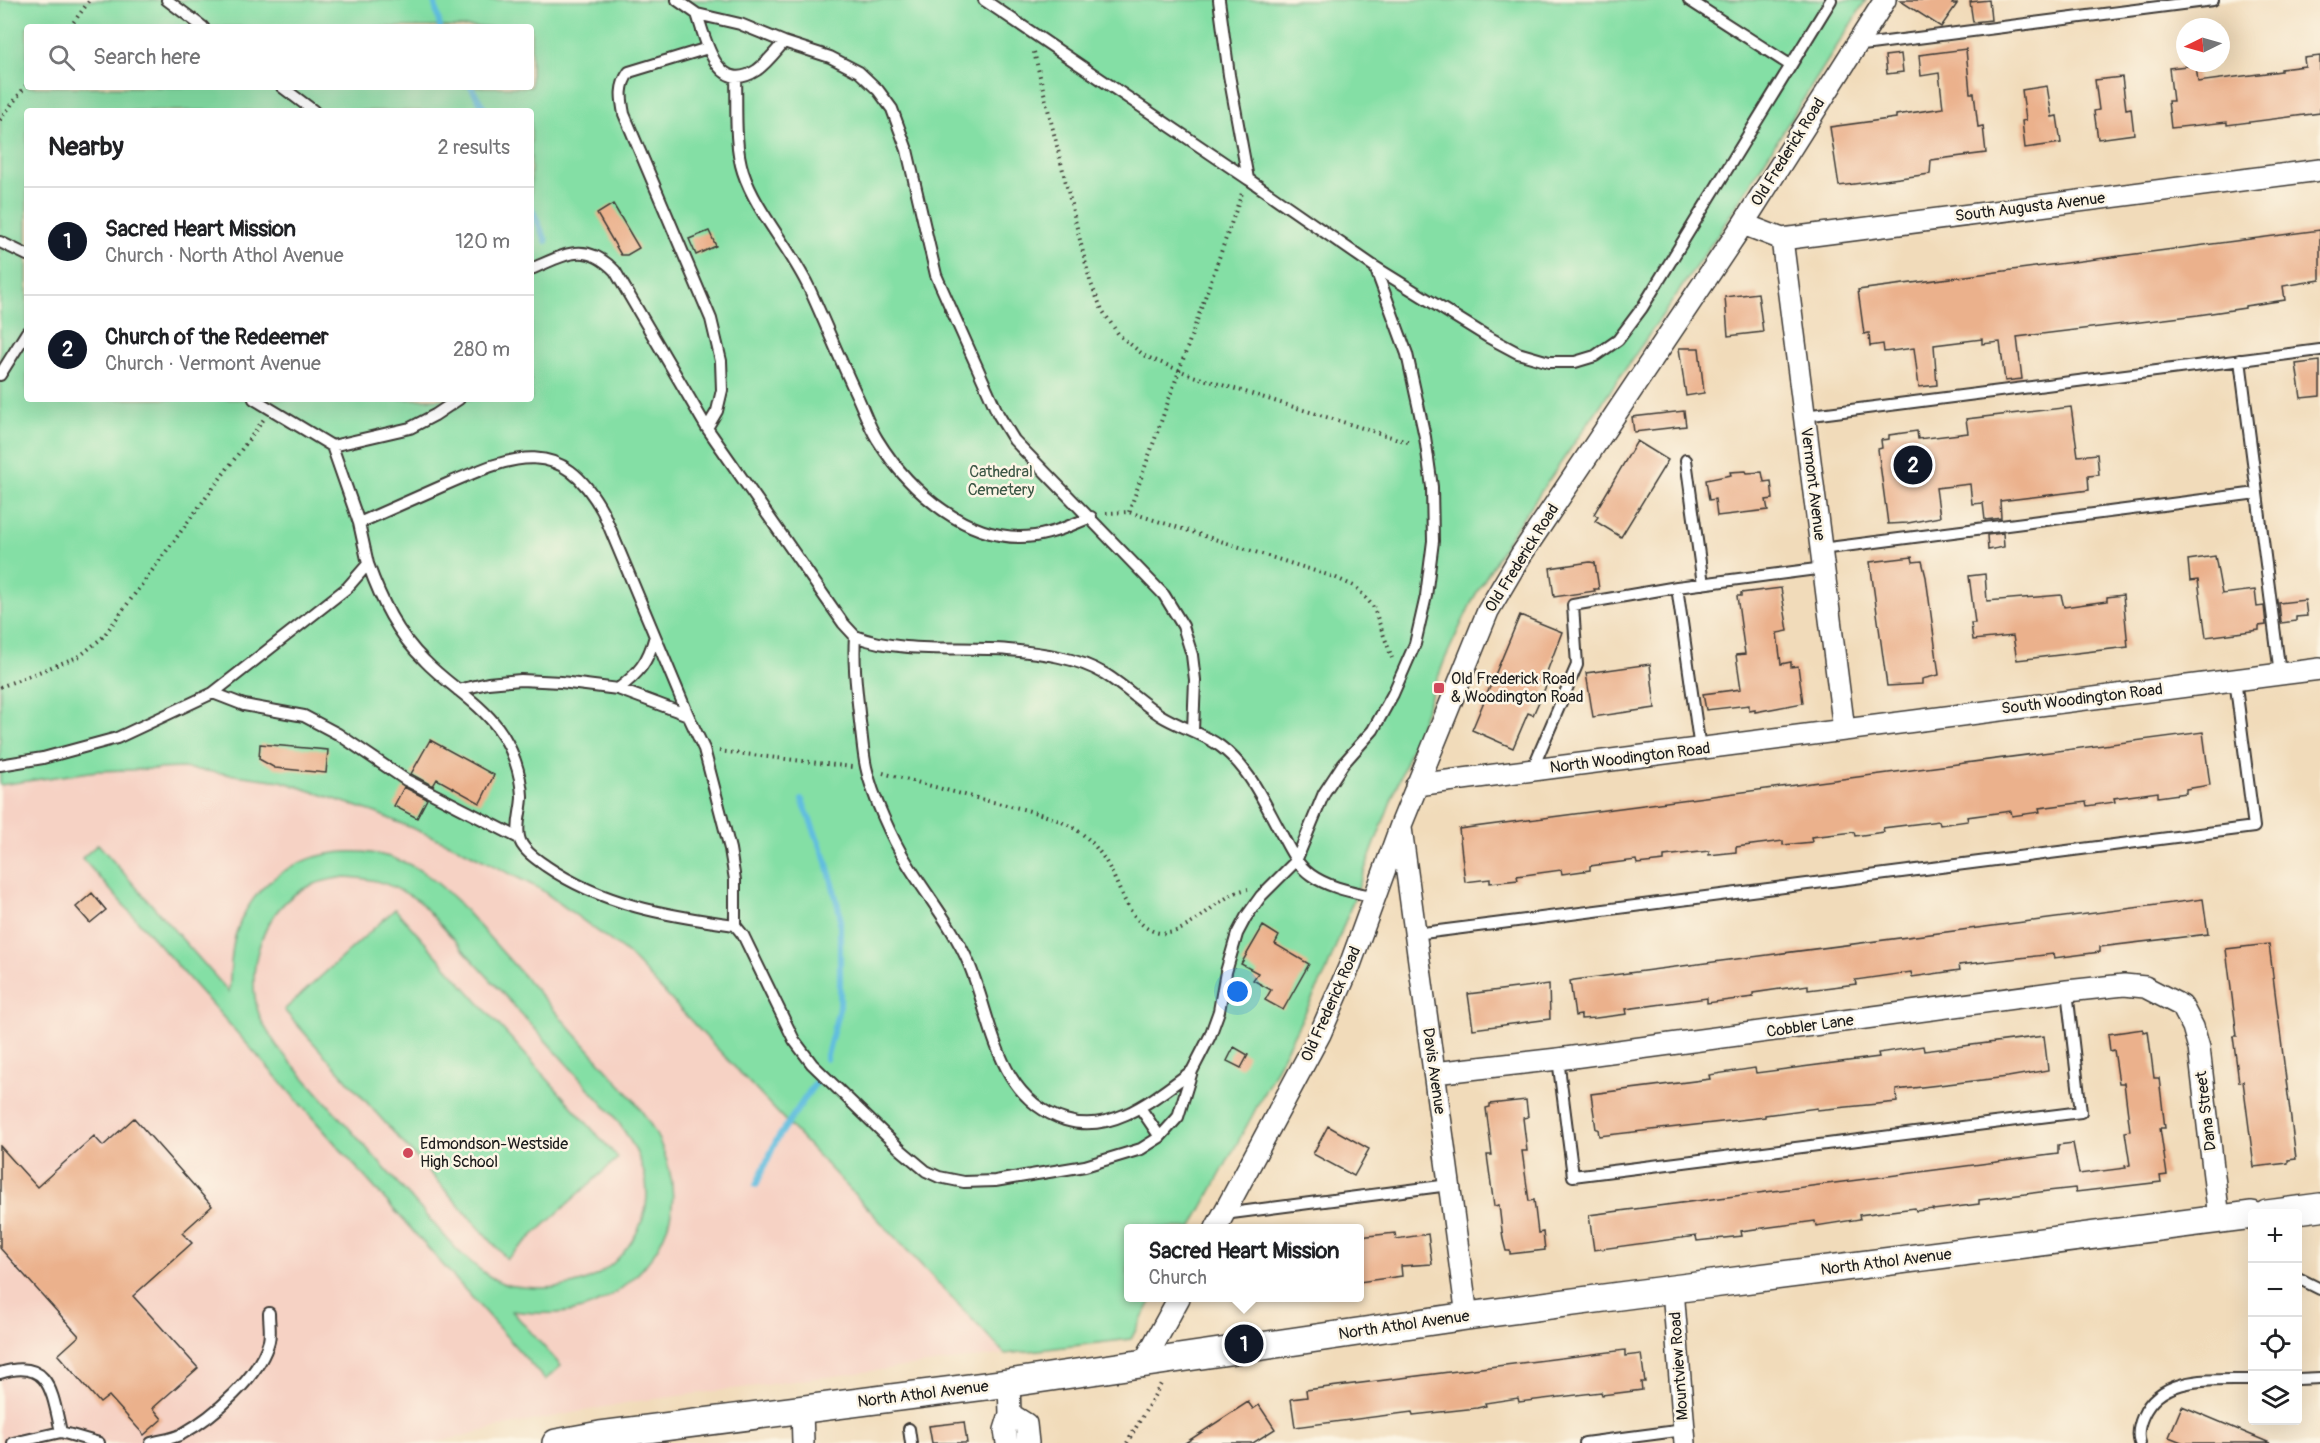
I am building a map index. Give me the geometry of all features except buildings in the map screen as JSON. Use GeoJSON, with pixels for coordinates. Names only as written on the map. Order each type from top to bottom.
{"type":"FeatureCollection","features":[{"type":"Feature","properties":{"kind":"street","name":"Old Frederick Road"},"geometry":{"type":"LineString","coordinates":[[1220,1221],[1320,1034],[1375,897],[1416,785],[1488,611],[1521,555],[1743,224],[1885,0]]}},
{"type":"Feature","properties":{"kind":"street","name":"South Augusta Avenue"},"geometry":{"type":"LineString","coordinates":[[1743,224],[1782,239],[2320,170]]}},
{"type":"Feature","properties":{"kind":"street","name":"Vermont Avenue"},"geometry":{"type":"LineString","coordinates":[[1782,239],[1844,730]]}},
{"type":"Feature","properties":{"kind":"street","name":"South Woodington Road"},"geometry":{"type":"LineString","coordinates":[[1844,730],[2320,669]]}},
{"type":"Feature","properties":{"kind":"street","name":"North Woodington Road"},"geometry":{"type":"LineString","coordinates":[[1416,785],[1844,730]]}},
{"type":"Feature","properties":{"kind":"street","name":"Davis Avenue"},"geometry":{"type":"LineString","coordinates":[[1401,825],[1467,1316]]}},
{"type":"Feature","properties":{"kind":"street","name":"Cobbler Lane"},"geometry":{"type":"LineString","coordinates":[[1434,1073],[2124,985],[2145,987],[2182,1006]]}},
{"type":"Feature","properties":{"kind":"street","name":"Dana Street"},"geometry":{"type":"LineString","coordinates":[[2182,1006],[2193,1027],[2199,1048],[2219,1219]]}},
{"type":"Feature","properties":{"kind":"street","name":"North Athol Avenue"},"geometry":{"type":"LineString","coordinates":[[2302,1209],[2320,1207]]}},
{"type":"Feature","properties":{"kind":"street","name":"North Athol Avenue"},"geometry":{"type":"LineString","coordinates":[[556,1443],[600,1435],[1009,1383],[1154,1370],[1467,1316],[2248,1216]]}},
{"type":"Feature","properties":{"kind":"street","name":"Mountview Road"},"geometry":{"type":"LineString","coordinates":[[1673,1289],[1684,1437]]}},
{"type":"Feature","properties":{"kind":"street"},"geometry":{"type":"LineString","coordinates":[[1154,1370],[1178,1302]]}},
{"type":"Feature","properties":{"kind":"street"},"geometry":{"type":"LineString","coordinates":[[1007,1443],[1005,1430],[1010,1414],[1009,1383]]}},
{"type":"Feature","properties":{"kind":"street"},"geometry":{"type":"LineString","coordinates":[[802,1409],[803,1443]]}},
{"type":"Feature","properties":{"kind":"street"},"geometry":{"type":"LineString","coordinates":[[1010,1414],[1026,1424],[1028,1443]]}},
{"type":"Feature","properties":{"kind":"lane"},"geometry":{"type":"LineString","coordinates":[[167,0],[198,24]]}},
{"type":"Feature","properties":{"kind":"lane"},"geometry":{"type":"LineString","coordinates":[[677,0],[697,14],[740,24],[784,42],[831,57],[859,72],[878,90],[892,109],[907,150],[936,275],[998,414],[1014,440],[1164,595],[1183,627],[1192,655],[1195,680],[1193,730]]}},
{"type":"Feature","properties":{"kind":"lane"},"geometry":{"type":"LineString","coordinates":[[984,0],[1248,178],[1375,267],[1488,337],[1518,353],[1549,362],[1575,363],[1595,356],[1618,340],[1642,308],[1830,0]]}},
{"type":"Feature","properties":{"kind":"lane"},"geometry":{"type":"LineString","coordinates":[[1219,0],[1229,75],[1248,178]]}},
{"type":"Feature","properties":{"kind":"lane"},"geometry":{"type":"LineString","coordinates":[[1689,0],[1790,65]]}},
{"type":"Feature","properties":{"kind":"lane"},"geometry":{"type":"LineString","coordinates":[[1855,46],[2213,0]]}},
{"type":"Feature","properties":{"kind":"lane"},"geometry":{"type":"LineString","coordinates":[[697,14],[715,63],[726,74],[736,77],[749,74],[759,68],[784,42]]}},
{"type":"Feature","properties":{"kind":"lane"},"geometry":{"type":"LineString","coordinates":[[707,428],[717,411],[722,390],[720,361],[711,319],[624,114],[621,96],[622,81],[629,72],[708,48]]}},
{"type":"Feature","properties":{"kind":"lane"},"geometry":{"type":"LineString","coordinates":[[736,77],[742,171],[757,202],[785,244],[809,288],[876,438],[903,474],[959,521],[1009,537],[1034,536],[1056,531],[1091,517]]}},
{"type":"Feature","properties":{"kind":"lane"},"geometry":{"type":"LineString","coordinates":[[286,90],[310,108]]}},
{"type":"Feature","properties":{"kind":"lane"},"geometry":{"type":"LineString","coordinates":[[0,242],[24,254]]}},
{"type":"Feature","properties":{"kind":"lane"},"geometry":{"type":"LineString","coordinates":[[534,268],[567,254],[587,252],[603,258],[615,271],[707,428],[843,623],[855,636],[870,642],[891,645],[1007,650],[1076,660],[1105,674],[1162,716],[1193,730],[1236,759],[1252,781],[1296,861],[1311,875],[1329,884],[1375,897]]}},
{"type":"Feature","properties":{"kind":"lane"},"geometry":{"type":"LineString","coordinates":[[358,523],[487,467],[509,460],[546,460],[579,476],[591,490],[603,512],[704,749],[730,849],[735,880],[735,925],[743,935],[794,1040],[812,1064],[901,1150],[926,1171],[939,1177],[964,1182],[995,1181],[1085,1166],[1142,1149],[1160,1137],[1178,1117],[1192,1071],[1220,1011],[1226,972],[1237,934],[1261,896],[1296,861],[1324,793],[1343,764],[1373,730],[1399,682],[1417,635],[1426,596],[1433,541],[1432,488],[1426,446],[1407,354],[1375,267]]}},
{"type":"Feature","properties":{"kind":"lane"},"geometry":{"type":"LineString","coordinates":[[0,375],[24,337]]}},
{"type":"Feature","properties":{"kind":"lane"},"geometry":{"type":"LineString","coordinates":[[1804,416],[2320,350]]}},
{"type":"Feature","properties":{"kind":"lane"},"geometry":{"type":"LineString","coordinates":[[2240,360],[2280,674]]}},
{"type":"Feature","properties":{"kind":"lane"},"geometry":{"type":"LineString","coordinates":[[259,402],[332,446],[358,523],[377,590],[403,636],[425,661],[482,708],[500,730],[512,753],[522,797],[519,838],[524,847],[567,880],[597,894],[638,909],[735,925]]}},
{"type":"Feature","properties":{"kind":"lane"},"geometry":{"type":"LineString","coordinates":[[332,446],[410,428],[454,402]]}},
{"type":"Feature","properties":{"kind":"lane"},"geometry":{"type":"LineString","coordinates":[[1686,460],[1703,584]]}},
{"type":"Feature","properties":{"kind":"lane"},"geometry":{"type":"LineString","coordinates":[[1532,770],[1577,665],[1573,605],[1703,584],[1822,559],[2257,494]]}},
{"type":"Feature","properties":{"kind":"lane"},"geometry":{"type":"LineString","coordinates":[[0,765],[43,758],[117,738],[213,693],[346,588],[368,564]]}},
{"type":"Feature","properties":{"kind":"lane"},"geometry":{"type":"LineString","coordinates":[[1677,587],[1700,749]]}},
{"type":"Feature","properties":{"kind":"lane"},"geometry":{"type":"LineString","coordinates":[[618,689],[634,677],[650,656],[655,635]]}},
{"type":"Feature","properties":{"kind":"lane"},"geometry":{"type":"LineString","coordinates":[[855,636],[853,662],[866,768],[884,815],[906,861],[969,963],[993,1040],[1009,1074],[1024,1096],[1044,1110],[1066,1120],[1090,1123],[1109,1120],[1141,1108],[1192,1071]]}},
{"type":"Feature","properties":{"kind":"lane"},"geometry":{"type":"LineString","coordinates":[[1415,934],[2254,827],[2235,679]]}},
{"type":"Feature","properties":{"kind":"lane"},"geometry":{"type":"LineString","coordinates":[[458,690],[488,683],[521,680],[561,682],[618,689],[688,716]]}},
{"type":"Feature","properties":{"kind":"lane"},"geometry":{"type":"LineString","coordinates":[[213,693],[244,705],[304,716],[338,734],[406,780],[519,838]]}},
{"type":"Feature","properties":{"kind":"lane"},"geometry":{"type":"LineString","coordinates":[[1558,1059],[1573,1176],[2082,1112],[2067,992]]}},
{"type":"Feature","properties":{"kind":"lane"},"geometry":{"type":"LineString","coordinates":[[1141,1108],[1160,1137]]}},
{"type":"Feature","properties":{"kind":"lane"},"geometry":{"type":"LineString","coordinates":[[1220,1221],[1449,1185]]}},
{"type":"Feature","properties":{"kind":"lane"},"geometry":{"type":"LineString","coordinates":[[2302,1280],[2320,1289]]}},
{"type":"Feature","properties":{"kind":"lane"},"geometry":{"type":"LineString","coordinates":[[151,1443],[180,1435],[208,1417],[229,1398],[264,1354],[270,1339],[269,1313]]}},
{"type":"Feature","properties":{"kind":"lane"},"geometry":{"type":"LineString","coordinates":[[0,1373],[23,1368],[34,1370],[43,1377],[52,1394],[61,1431]]}},
{"type":"Feature","properties":{"kind":"lane"},"geometry":{"type":"LineString","coordinates":[[2302,1379],[2320,1378]]}},
{"type":"Feature","properties":{"kind":"lane"},"geometry":{"type":"LineString","coordinates":[[2140,1443],[2138,1437],[2140,1423],[2147,1407],[2160,1394],[2176,1384],[2248,1380]]}},
{"type":"Feature","properties":{"kind":"lane"},"geometry":{"type":"LineString","coordinates":[[909,1429],[911,1443]]}},
{"type":"Feature","properties":{"kind":"lane"},"geometry":{"type":"LineString","coordinates":[[13,1443],[61,1431],[99,1443]]}},
{"type":"Feature","properties":{"kind":"lane"},"geometry":{"type":"LineString","coordinates":[[1585,1443],[1684,1437]]}},
{"type":"Feature","properties":{"kind":"path"},"geometry":{"type":"LineString","coordinates":[[72,24],[90,0]]}},
{"type":"Feature","properties":{"kind":"path"},"geometry":{"type":"LineString","coordinates":[[1036,36],[1033,49],[1090,280],[1102,310],[1119,335],[1146,356],[1179,370],[1398,441],[1426,446]]}},
{"type":"Feature","properties":{"kind":"path"},"geometry":{"type":"LineString","coordinates":[[0,120],[24,88]]}},
{"type":"Feature","properties":{"kind":"path"},"geometry":{"type":"LineString","coordinates":[[1129,512],[1248,178]]}},
{"type":"Feature","properties":{"kind":"path"},"geometry":{"type":"LineString","coordinates":[[0,687],[80,656],[103,637],[271,410]]}},
{"type":"Feature","properties":{"kind":"path"},"geometry":{"type":"LineString","coordinates":[[1091,517],[1108,512],[1129,512],[1334,577],[1356,587],[1373,606],[1390,650],[1399,682]]}},
{"type":"Feature","properties":{"kind":"path"},"geometry":{"type":"LineString","coordinates":[[704,749],[866,768],[1007,806],[1070,826],[1086,837],[1110,868],[1125,901],[1138,919],[1151,931],[1161,934],[1181,929],[1230,894],[1251,889],[1261,896]]}},
{"type":"Feature","properties":{"kind":"path"},"geometry":{"type":"LineString","coordinates":[[1127,1443],[1154,1370]]}},
{"type":"Feature","properties":{"kind":"shaded area","name":"Edmondson-Westside High School"},"geometry":{"type":"Polygon","coordinates":[[[183,768],[281,781],[376,813],[457,847],[540,889],[627,953],[1005,1354],[631,1402],[499,1427],[434,1443],[0,1443],[0,785],[97,771],[183,768]]]}},
{"type":"Feature","properties":{"kind":"green space","name":"Cathedral Cemetery"},"geometry":{"type":"Polygon","coordinates":[[[0,0],[1866,0],[1719,233],[1507,541],[1473,599],[1445,659],[1326,972],[1193,1224],[1124,1224],[1124,1302],[1151,1302],[1131,1339],[1005,1354],[627,953],[540,889],[457,847],[376,813],[281,781],[183,768],[97,771],[0,785],[0,0]]]}},
{"type":"Feature","properties":{"kind":"green space"},"geometry":{"type":"Polygon","coordinates":[[[98,844],[229,992],[234,940],[247,909],[262,889],[281,873],[303,861],[326,854],[351,852],[376,854],[417,868],[457,901],[634,1100],[655,1133],[669,1169],[672,1190],[671,1211],[665,1231],[644,1267],[629,1282],[612,1295],[583,1309],[564,1313],[512,1311],[561,1366],[545,1380],[82,858],[98,844]],[[345,877],[312,885],[287,901],[275,914],[259,947],[255,965],[255,1000],[260,1017],[279,1049],[457,1250],[492,1278],[512,1286],[552,1288],[582,1282],[606,1269],[627,1248],[635,1236],[645,1209],[647,1195],[644,1173],[637,1153],[626,1134],[614,1116],[419,901],[384,883],[345,877]]]}},
{"type":"Feature","properties":{"kind":"green space"},"geometry":{"type":"Polygon","coordinates":[[[395,909],[618,1158],[507,1259],[284,1010],[395,909]]]}},
{"type":"Feature","properties":{"kind":"waterway"},"geometry":{"type":"LineString","coordinates":[[434,0],[439,24]]}},
{"type":"Feature","properties":{"kind":"waterway"},"geometry":{"type":"LineString","coordinates":[[473,90],[484,108]]}},
{"type":"Feature","properties":{"kind":"waterway"},"geometry":{"type":"LineString","coordinates":[[534,214],[546,241]]}},
{"type":"Feature","properties":{"kind":"waterway"},"geometry":{"type":"LineString","coordinates":[[802,800],[827,862],[840,914],[840,1005],[826,1059]]}},
{"type":"Feature","properties":{"kind":"waterway"},"geometry":{"type":"LineString","coordinates":[[756,1185],[776,1141],[816,1082]]}},
{"type":"Feature","properties":{"kind":"place","name":"Church of the Redeemer"},"geometry":{"type":"Point","coordinates":[1913,465]}},
{"type":"Feature","properties":{"kind":"place","name":"Old Frederick Road & Woodington Road"},"geometry":{"type":"Point","coordinates":[1439,688]}},
{"type":"Feature","properties":{"kind":"place","name":"Edmondson-Westside High School"},"geometry":{"type":"Point","coordinates":[408,1153]}},
{"type":"Feature","properties":{"kind":"place","name":"Sacred Heart Mission"},"geometry":{"type":"Point","coordinates":[1244,1344]}}]}
